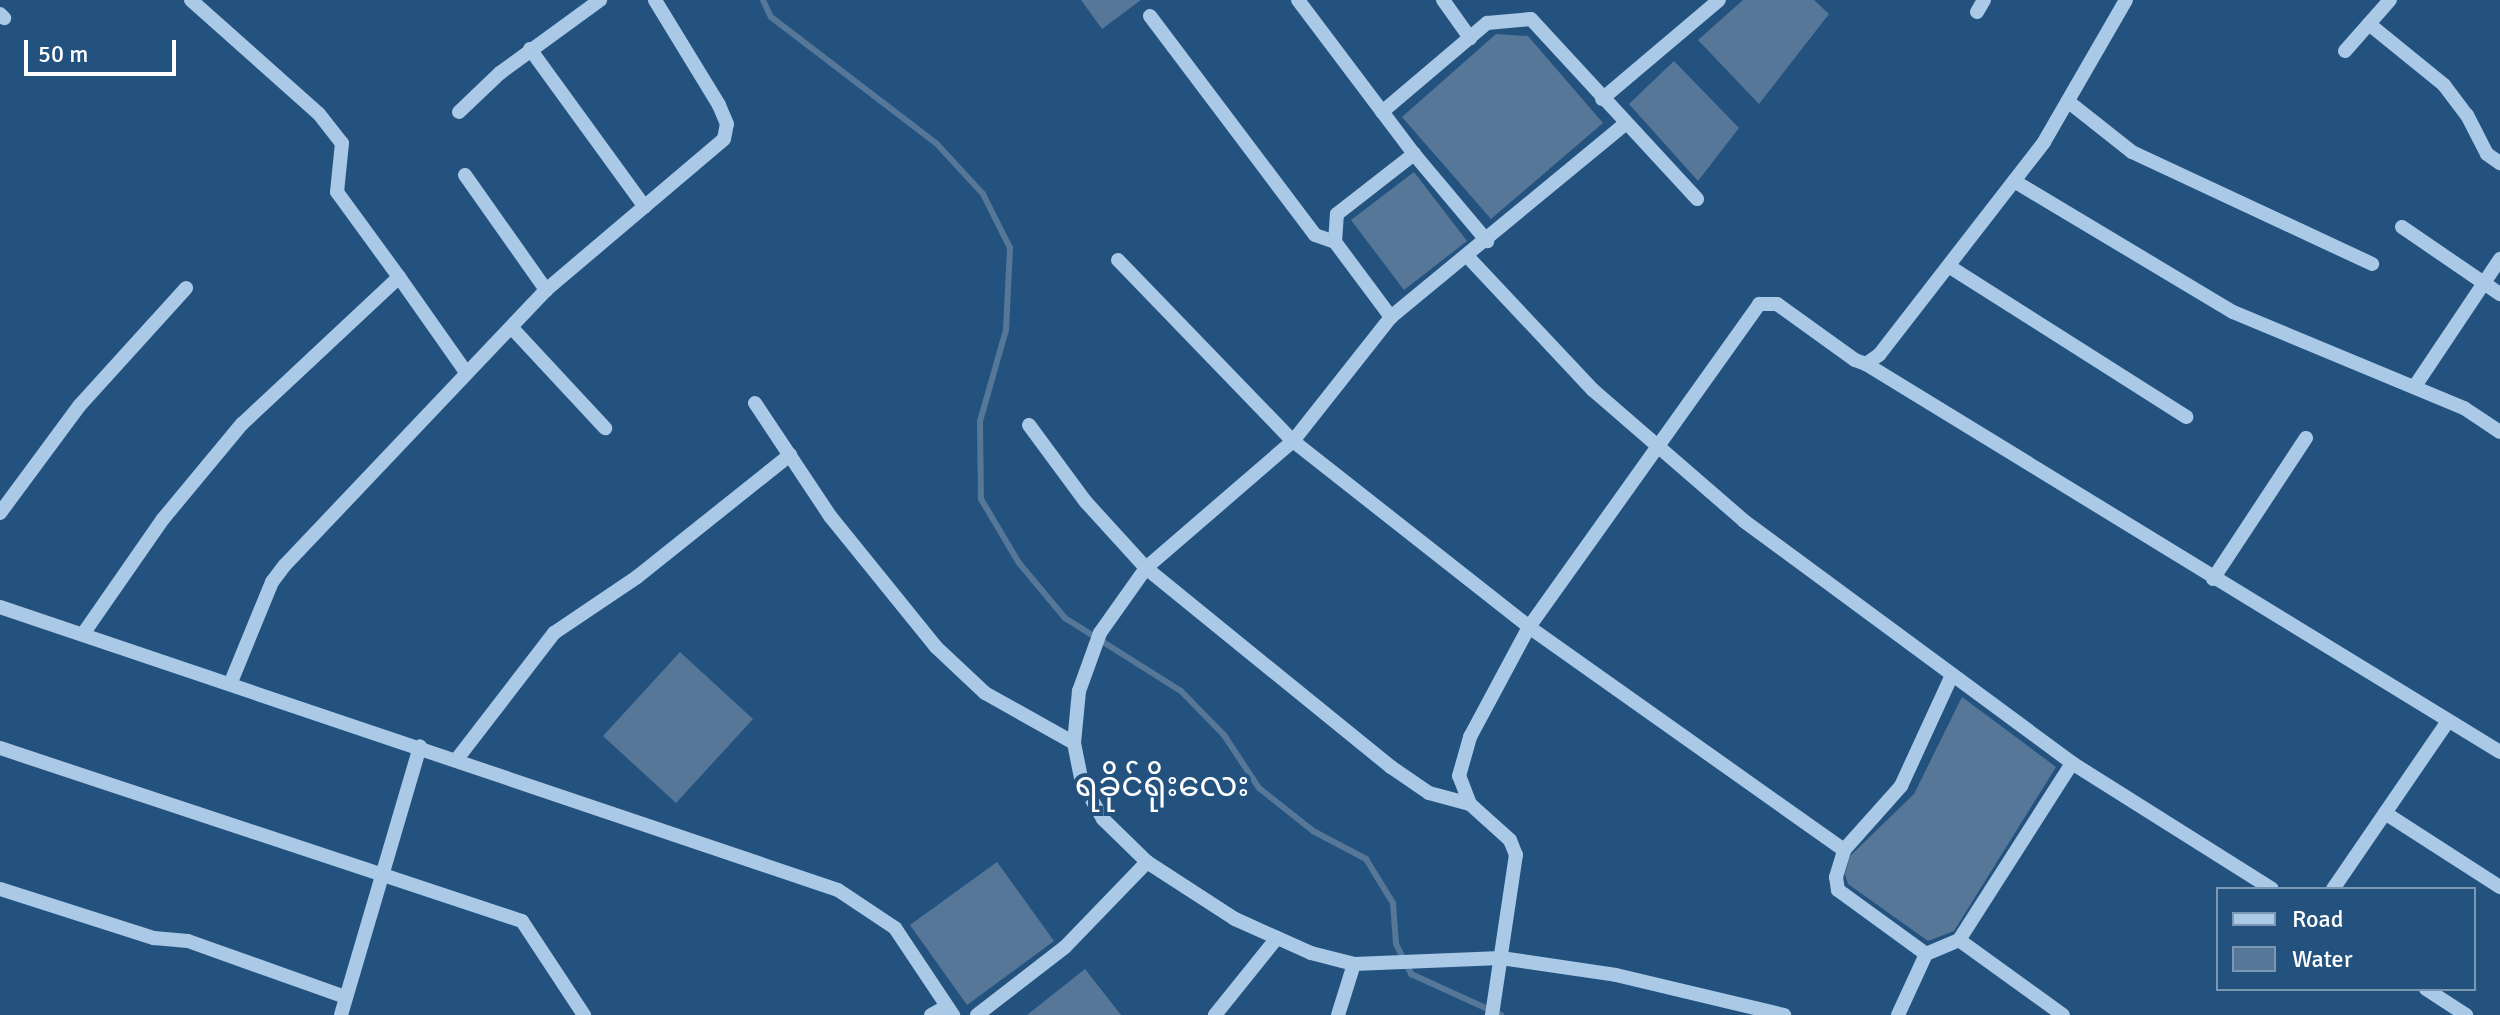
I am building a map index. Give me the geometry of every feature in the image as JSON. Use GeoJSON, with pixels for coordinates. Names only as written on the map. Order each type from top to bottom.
{"type":"FeatureCollection","features":[{"type":"Feature","properties":{"kind":"street"},"geometry":{"type":"LineString","coordinates":[[191,0],[319,114],[342,143],[337,192],[465,371]]}},
{"type":"Feature","properties":{"kind":"street"},"geometry":{"type":"LineString","coordinates":[[459,112],[530,49],[600,0]]}},
{"type":"Feature","properties":{"kind":"street"},"geometry":{"type":"LineString","coordinates":[[231,682],[272,582],[285,565],[465,371],[512,328],[546,290],[716,151],[727,124],[655,0]]}},
{"type":"Feature","properties":{"kind":"street"},"geometry":{"type":"LineString","coordinates":[[1298,0],[1414,154],[1487,241]]}},
{"type":"Feature","properties":{"kind":"street"},"geometry":{"type":"LineString","coordinates":[[1443,0],[1470,38]]}},
{"type":"Feature","properties":{"kind":"street"},"geometry":{"type":"LineString","coordinates":[[1602,99],[1719,0]]}},
{"type":"Feature","properties":{"kind":"street"},"geometry":{"type":"LineString","coordinates":[[1866,364],[1879,355],[1950,267],[2070,103],[2126,0]]}},
{"type":"Feature","properties":{"kind":"street"},"geometry":{"type":"LineString","coordinates":[[2345,51],[2390,0]]}},
{"type":"Feature","properties":{"kind":"street"},"geometry":{"type":"LineString","coordinates":[[1150,16],[1315,235],[1335,242],[1391,317]]}},
{"type":"Feature","properties":{"kind":"street"},"geometry":{"type":"LineString","coordinates":[[1382,112],[1487,23],[1531,19],[1697,199]]}},
{"type":"Feature","properties":{"kind":"street"},"geometry":{"type":"LineString","coordinates":[[2369,24],[2444,85],[2467,115],[2487,154],[2500,163]]}},
{"type":"Feature","properties":{"kind":"street"},"geometry":{"type":"LineString","coordinates":[[530,49],[645,207]]}},
{"type":"Feature","properties":{"kind":"street"},"geometry":{"type":"LineString","coordinates":[[2070,103],[2132,152],[2372,264]]}},
{"type":"Feature","properties":{"kind":"street"},"geometry":{"type":"LineString","coordinates":[[1625,124],[1468,257],[1391,317],[1293,441],[1146,568],[1100,633],[1079,691],[1074,743],[1082,783],[1103,819],[1147,862],[1235,919],[1277,938],[1354,964],[1501,958],[1616,975],[1784,1015]]}},
{"type":"Feature","properties":{"kind":"street"},"geometry":{"type":"LineString","coordinates":[[1335,242],[1337,214],[1414,154]]}},
{"type":"Feature","properties":{"kind":"street"},"geometry":{"type":"LineString","coordinates":[[465,175],[546,290]]}},
{"type":"Feature","properties":{"kind":"street"},"geometry":{"type":"LineString","coordinates":[[2014,181],[2233,312],[2464,408],[2500,432]]}},
{"type":"Feature","properties":{"kind":"street"},"geometry":{"type":"LineString","coordinates":[[2402,227],[2500,294]]}},
{"type":"Feature","properties":{"kind":"street"},"geometry":{"type":"LineString","coordinates":[[1468,257],[1654,447],[2072,763],[2269,887]]}},
{"type":"Feature","properties":{"kind":"street"},"geometry":{"type":"LineString","coordinates":[[2415,386],[2500,259]]}},
{"type":"Feature","properties":{"kind":"street"},"geometry":{"type":"LineString","coordinates":[[1118,260],[1293,441],[1529,627],[1844,850]]}},
{"type":"Feature","properties":{"kind":"street"},"geometry":{"type":"LineString","coordinates":[[1950,267],[2186,417]]}},
{"type":"Feature","properties":{"kind":"street"},"geometry":{"type":"LineString","coordinates":[[83,634],[163,519],[242,424],[399,277]]}},
{"type":"Feature","properties":{"kind":"street"},"geometry":{"type":"LineString","coordinates":[[0,513],[80,405],[186,288]]}},
{"type":"Feature","properties":{"kind":"street"},"geometry":{"type":"LineString","coordinates":[[1492,1015],[1516,855],[1510,840],[1470,804],[1459,776],[1470,737],[1529,627],[1654,447],[1759,304],[1777,304],[1866,364],[2500,752]]}},
{"type":"Feature","properties":{"kind":"street"},"geometry":{"type":"LineString","coordinates":[[512,328],[605,428]]}},
{"type":"Feature","properties":{"kind":"street"},"geometry":{"type":"LineString","coordinates":[[755,403],[830,516],[936,647],[985,693],[1074,743]]}},
{"type":"Feature","properties":{"kind":"street"},"geometry":{"type":"LineString","coordinates":[[1029,425],[1085,501],[1146,568],[1391,767],[1429,793],[1470,804]]}},
{"type":"Feature","properties":{"kind":"street"},"geometry":{"type":"LineString","coordinates":[[2213,579],[2306,438]]}},
{"type":"Feature","properties":{"kind":"street"},"geometry":{"type":"LineString","coordinates":[[457,759],[554,633],[637,577],[790,455]]}},
{"type":"Feature","properties":{"kind":"street"},"geometry":{"type":"LineString","coordinates":[[0,607],[231,682],[838,890],[895,928],[950,1010],[931,1015]]}},
{"type":"Feature","properties":{"kind":"street"},"geometry":{"type":"LineString","coordinates":[[1926,954],[1838,890],[1844,850],[1901,786],[1952,675]]}},
{"type":"Feature","properties":{"kind":"street"},"geometry":{"type":"LineString","coordinates":[[2334,887],[2448,721]]}},
{"type":"Feature","properties":{"kind":"street"},"geometry":{"type":"LineString","coordinates":[[341,1015],[420,746]]}},
{"type":"Feature","properties":{"kind":"street"},"geometry":{"type":"LineString","coordinates":[[0,748],[108,788],[381,872],[522,921],[584,1015]]}},
{"type":"Feature","properties":{"kind":"street"},"geometry":{"type":"LineString","coordinates":[[1898,1015],[1926,954],[1959,940],[2072,763]]}},
{"type":"Feature","properties":{"kind":"street"},"geometry":{"type":"LineString","coordinates":[[2385,813],[2500,887]]}},
{"type":"Feature","properties":{"kind":"street"},"geometry":{"type":"LineString","coordinates":[[977,1015],[1065,947],[1147,862]]}},
{"type":"Feature","properties":{"kind":"street"},"geometry":{"type":"LineString","coordinates":[[0,889],[154,938],[188,941],[345,997]]}},
{"type":"Feature","properties":{"kind":"street"},"geometry":{"type":"LineString","coordinates":[[1215,1015],[1277,938]]}},
{"type":"Feature","properties":{"kind":"street"},"geometry":{"type":"LineString","coordinates":[[1959,940],[2063,1015]]}},
{"type":"Feature","properties":{"kind":"street"},"geometry":{"type":"LineString","coordinates":[[1338,1015],[1354,964]]}},
{"type":"Feature","properties":{"kind":"street"},"geometry":{"type":"LineString","coordinates":[[2429,991],[2464,1014]]}},
{"type":"Feature","properties":{"kind":"water"},"geometry":{"type":"Polygon","coordinates":[[[1081,0],[1141,0],[1102,29],[1081,0]]]}},
{"type":"Feature","properties":{"kind":"water"},"geometry":{"type":"Polygon","coordinates":[[[1743,0],[1814,0],[1829,14],[1759,104],[1698,40],[1743,0]]]}},
{"type":"Feature","properties":{"kind":"water"},"geometry":{"type":"Polygon","coordinates":[[[1496,34],[1528,36],[1603,123],[1491,219],[1402,117],[1496,34]]]}},
{"type":"Feature","properties":{"kind":"water"},"geometry":{"type":"Polygon","coordinates":[[[1674,61],[1739,128],[1698,181],[1629,104],[1674,61]]]}},
{"type":"Feature","properties":{"kind":"water"},"geometry":{"type":"Polygon","coordinates":[[[1414,172],[1467,241],[1404,290],[1351,220],[1414,172]]]}},
{"type":"Feature","properties":{"kind":"water"},"geometry":{"type":"Polygon","coordinates":[[[680,652],[753,719],[676,803],[603,736],[680,652]]]}},
{"type":"Feature","properties":{"kind":"water"},"geometry":{"type":"Polygon","coordinates":[[[1962,697],[2056,767],[1954,931],[1928,941],[1848,884],[1845,874],[1850,856],[1914,794],[1962,697]]]}},
{"type":"Feature","properties":{"kind":"water"},"geometry":{"type":"Polygon","coordinates":[[[997,862],[1054,941],[967,1005],[910,925],[997,862]]]}},
{"type":"Feature","properties":{"kind":"water"},"geometry":{"type":"Polygon","coordinates":[[[1085,969],[1121,1015],[1027,1015],[1085,969]]]}},
{"type":"Feature","properties":{"kind":"waterway"},"geometry":{"type":"LineString","coordinates":[[763,0],[771,17],[936,143],[983,194],[1010,248],[1006,330],[980,421],[981,499],[1019,563],[1065,618],[1181,691],[1224,735],[1259,788],[1313,831],[1366,859],[1393,903],[1396,944],[1411,974],[1501,1015]]}},
{"type":"Feature","properties":{"kind":"district","name":"ရခိုင်ရိုးလေး"},"geometry":{"type":"Point","coordinates":[1162,786]}}]}
